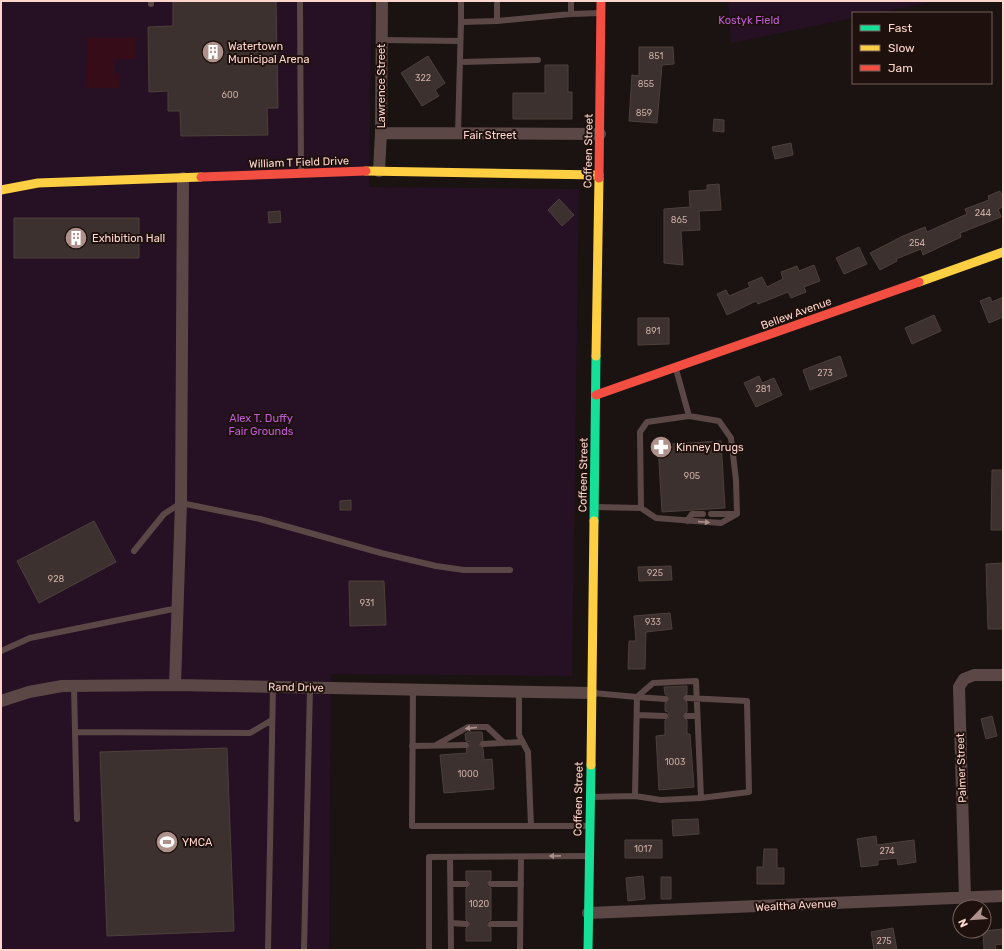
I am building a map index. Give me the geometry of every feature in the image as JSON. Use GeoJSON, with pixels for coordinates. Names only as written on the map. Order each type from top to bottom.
{"type":"FeatureCollection","features":[{"type":"Feature","properties":{"kind":"street","name":"Lawrence Street"},"geometry":{"type":"LineString","coordinates":[[378,171],[381,133],[382,1]]}},
{"type":"Feature","properties":{"kind":"street","name":"Coffeen Street"},"geometry":{"type":"LineString","coordinates":[[588,950],[601,1]]}},
{"type":"Feature","properties":{"kind":"street","name":"Fair Street"},"geometry":{"type":"LineString","coordinates":[[381,133],[600,134]]}},
{"type":"Feature","properties":{"kind":"street","name":"William T Field Drive"},"geometry":{"type":"LineString","coordinates":[[1,190],[38,183],[378,171],[599,175]]}},
{"type":"Feature","properties":{"kind":"street"},"geometry":{"type":"LineString","coordinates":[[175,685],[179,608],[181,503],[183,178]]}},
{"type":"Feature","properties":{"kind":"street","name":"Bellew Avenue"},"geometry":{"type":"LineString","coordinates":[[596,395],[1003,252]]}},
{"type":"Feature","properties":{"kind":"street","name":"Palmer Street"},"geometry":{"type":"LineString","coordinates":[[965,898],[958,705],[959,687],[964,679],[974,674],[1003,675]]}},
{"type":"Feature","properties":{"kind":"street","name":"Rand Drive"},"geometry":{"type":"LineString","coordinates":[[1,701],[29,692],[74,686],[175,685],[592,693]]}},
{"type":"Feature","properties":{"kind":"street","name":"Wealtha Avenue"},"geometry":{"type":"LineString","coordinates":[[588,913],[1003,896]]}},
{"type":"Feature","properties":{"kind":"lane"},"geometry":{"type":"LineString","coordinates":[[300,1],[301,174]]}},
{"type":"Feature","properties":{"kind":"lane"},"geometry":{"type":"LineString","coordinates":[[458,134],[461,1]]}},
{"type":"Feature","properties":{"kind":"lane"},"geometry":{"type":"LineString","coordinates":[[497,1],[497,21]]}},
{"type":"Feature","properties":{"kind":"lane"},"geometry":{"type":"LineString","coordinates":[[571,1],[571,14]]}},
{"type":"Feature","properties":{"kind":"lane"},"geometry":{"type":"LineString","coordinates":[[461,22],[497,21],[571,14],[601,13]]}},
{"type":"Feature","properties":{"kind":"lane"},"geometry":{"type":"LineString","coordinates":[[382,40],[460,41]]}},
{"type":"Feature","properties":{"kind":"lane"},"geometry":{"type":"LineString","coordinates":[[460,62],[538,60]]}},
{"type":"Feature","properties":{"kind":"lane"},"geometry":{"type":"LineString","coordinates":[[676,368],[689,416]]}},
{"type":"Feature","properties":{"kind":"lane"},"geometry":{"type":"LineString","coordinates":[[641,508],[640,432],[647,422],[689,416],[719,421],[731,438],[736,480],[737,514]]}},
{"type":"Feature","properties":{"kind":"lane"},"geometry":{"type":"LineString","coordinates":[[134,551],[164,514],[181,503],[260,519],[436,566],[464,570],[510,570]]}},
{"type":"Feature","properties":{"kind":"lane"},"geometry":{"type":"LineString","coordinates":[[595,506],[641,508],[656,518],[721,523],[737,514]]}},
{"type":"Feature","properties":{"kind":"lane"},"geometry":{"type":"LineString","coordinates":[[687,521],[692,514],[703,514]]}},
{"type":"Feature","properties":{"kind":"lane"},"geometry":{"type":"LineString","coordinates":[[711,514],[737,514]]}},
{"type":"Feature","properties":{"kind":"lane"},"geometry":{"type":"LineString","coordinates":[[1,651],[30,638],[179,608]]}},
{"type":"Feature","properties":{"kind":"lane"},"geometry":{"type":"LineString","coordinates":[[635,796],[637,697],[653,683],[696,682],[701,798]]}},
{"type":"Feature","properties":{"kind":"lane"},"geometry":{"type":"LineString","coordinates":[[74,686],[77,819]]}},
{"type":"Feature","properties":{"kind":"lane"},"geometry":{"type":"LineString","coordinates":[[268,950],[273,687]]}},
{"type":"Feature","properties":{"kind":"lane"},"geometry":{"type":"LineString","coordinates":[[304,950],[310,688]]}},
{"type":"Feature","properties":{"kind":"lane"},"geometry":{"type":"LineString","coordinates":[[412,689],[412,826],[590,826]]}},
{"type":"Feature","properties":{"kind":"lane"},"geometry":{"type":"LineString","coordinates":[[519,692],[519,735],[528,752],[531,826]]}},
{"type":"Feature","properties":{"kind":"lane"},"geometry":{"type":"LineString","coordinates":[[592,693],[665,699]]}},
{"type":"Feature","properties":{"kind":"lane"},"geometry":{"type":"LineString","coordinates":[[590,797],[635,796],[661,800],[701,798],[749,792],[747,701],[687,698]]}},
{"type":"Feature","properties":{"kind":"lane"},"geometry":{"type":"LineString","coordinates":[[637,715],[665,716]]}},
{"type":"Feature","properties":{"kind":"lane"},"geometry":{"type":"LineString","coordinates":[[687,716],[697,716]]}},
{"type":"Feature","properties":{"kind":"lane"},"geometry":{"type":"LineString","coordinates":[[75,732],[250,733],[272,720]]}},
{"type":"Feature","properties":{"kind":"lane"},"geometry":{"type":"LineString","coordinates":[[436,745],[468,727],[487,727],[504,743]]}},
{"type":"Feature","properties":{"kind":"lane"},"geometry":{"type":"LineString","coordinates":[[483,744],[522,742]]}},
{"type":"Feature","properties":{"kind":"lane"},"geometry":{"type":"LineString","coordinates":[[412,746],[466,745]]}},
{"type":"Feature","properties":{"kind":"lane"},"geometry":{"type":"LineString","coordinates":[[428,950],[429,857],[589,856]]}},
{"type":"Feature","properties":{"kind":"lane"},"geometry":{"type":"LineString","coordinates":[[450,857],[451,950]]}},
{"type":"Feature","properties":{"kind":"lane"},"geometry":{"type":"LineString","coordinates":[[520,950],[521,857]]}},
{"type":"Feature","properties":{"kind":"lane"},"geometry":{"type":"LineString","coordinates":[[451,884],[466,884]]}},
{"type":"Feature","properties":{"kind":"lane"},"geometry":{"type":"LineString","coordinates":[[491,884],[521,884]]}},
{"type":"Feature","properties":{"kind":"lane"},"geometry":{"type":"LineString","coordinates":[[451,923],[466,924]]}},
{"type":"Feature","properties":{"kind":"lane"},"geometry":{"type":"LineString","coordinates":[[491,924],[520,924]]}},
{"type":"Feature","properties":{"kind":"green space","name":"Alex T. Duffy Fair Grounds"},"geometry":{"type":"Polygon","coordinates":[[[1,1],[372,1],[369,187],[579,189],[572,676],[331,674],[329,950],[1,950],[1,1]]]}},
{"type":"Feature","properties":{"kind":"green space","name":"Kostyk Field"},"geometry":{"type":"Polygon","coordinates":[[[728,1],[936,1],[883,12],[852,12],[852,18],[731,43],[728,1]]]}},
{"type":"Feature","properties":{"kind":"shaded area"},"geometry":{"type":"Polygon","coordinates":[[[87,38],[135,38],[135,59],[115,59],[114,73],[119,73],[119,88],[86,88],[87,38]]]}},
{"type":"Feature","properties":{"kind":"building","name":"Watertown Municipal Arena"},"geometry":{"type":"Polygon","coordinates":[[[173,1],[276,1],[278,108],[267,108],[268,135],[181,136],[180,111],[168,111],[168,91],[149,92],[148,27],[173,26],[173,1]]]}},
{"type":"Feature","properties":{"kind":"building"},"geometry":{"type":"Polygon","coordinates":[[[639,47],[673,47],[674,64],[662,65],[657,123],[629,121],[632,75],[639,76],[639,47]]]}},
{"type":"Feature","properties":{"kind":"building"},"geometry":{"type":"Polygon","coordinates":[[[428,56],[445,83],[435,90],[439,96],[422,106],[401,73],[428,56]]]}},
{"type":"Feature","properties":{"kind":"building"},"geometry":{"type":"Polygon","coordinates":[[[545,65],[568,65],[568,92],[572,92],[572,119],[513,119],[513,93],[545,93],[545,65]]]}},
{"type":"Feature","properties":{"kind":"building"},"geometry":{"type":"Polygon","coordinates":[[[714,119],[724,120],[724,132],[713,131],[714,119]]]}},
{"type":"Feature","properties":{"kind":"building"},"geometry":{"type":"Polygon","coordinates":[[[791,143],[793,155],[775,159],[772,147],[791,143]]]}},
{"type":"Feature","properties":{"kind":"building"},"geometry":{"type":"Polygon","coordinates":[[[719,184],[721,210],[699,211],[700,230],[681,231],[683,265],[664,263],[664,209],[690,207],[689,191],[707,190],[707,185],[719,184]]]}},
{"type":"Feature","properties":{"kind":"building"},"geometry":{"type":"Polygon","coordinates":[[[1000,191],[1003,198],[1003,207],[998,209],[1001,217],[960,233],[961,237],[923,255],[921,249],[896,259],[897,261],[880,270],[870,253],[903,236],[925,227],[927,232],[967,214],[965,209],[989,200],[988,196],[1000,191]]]}},
{"type":"Feature","properties":{"kind":"building"},"geometry":{"type":"Polygon","coordinates":[[[559,199],[574,215],[562,226],[548,210],[559,199]]]}},
{"type":"Feature","properties":{"kind":"building"},"geometry":{"type":"Polygon","coordinates":[[[280,211],[281,222],[269,223],[268,212],[280,211]]]}},
{"type":"Feature","properties":{"kind":"building","name":"Exhibition Hall"},"geometry":{"type":"Polygon","coordinates":[[[14,218],[139,218],[139,258],[14,258],[14,218]]]}},
{"type":"Feature","properties":{"kind":"building"},"geometry":{"type":"Polygon","coordinates":[[[859,247],[867,264],[844,274],[836,258],[859,247]]]}},
{"type":"Feature","properties":{"kind":"building"},"geometry":{"type":"Polygon","coordinates":[[[814,265],[820,281],[804,287],[806,292],[791,298],[788,292],[758,304],[756,301],[727,315],[717,294],[726,290],[729,296],[750,287],[748,283],[762,277],[767,287],[783,279],[781,272],[797,266],[799,271],[814,265]]]}},
{"type":"Feature","properties":{"kind":"building"},"geometry":{"type":"Polygon","coordinates":[[[990,297],[992,302],[1003,297],[1003,317],[989,323],[980,301],[990,297]]]}},
{"type":"Feature","properties":{"kind":"building"},"geometry":{"type":"Polygon","coordinates":[[[934,315],[941,331],[912,344],[905,328],[934,315]]]}},
{"type":"Feature","properties":{"kind":"building"},"geometry":{"type":"Polygon","coordinates":[[[638,318],[669,318],[669,344],[638,345],[638,318]]]}},
{"type":"Feature","properties":{"kind":"building"},"geometry":{"type":"Polygon","coordinates":[[[840,356],[847,376],[810,390],[803,370],[840,356]]]}},
{"type":"Feature","properties":{"kind":"building"},"geometry":{"type":"Polygon","coordinates":[[[759,376],[762,383],[774,378],[782,395],[756,407],[744,383],[759,376]]]}},
{"type":"Feature","properties":{"kind":"building"},"geometry":{"type":"Polygon","coordinates":[[[721,441],[725,508],[662,512],[658,445],[721,441]]]}},
{"type":"Feature","properties":{"kind":"building"},"geometry":{"type":"Polygon","coordinates":[[[992,470],[1003,470],[1003,530],[991,530],[992,470]]]}},
{"type":"Feature","properties":{"kind":"building"},"geometry":{"type":"Polygon","coordinates":[[[351,500],[351,510],[340,510],[340,501],[351,500]]]}},
{"type":"Feature","properties":{"kind":"building"},"geometry":{"type":"Polygon","coordinates":[[[94,521],[116,562],[39,603],[17,561],[94,521]]]}},
{"type":"Feature","properties":{"kind":"building"},"geometry":{"type":"Polygon","coordinates":[[[1003,563],[1003,629],[988,629],[986,564],[1003,563]]]}},
{"type":"Feature","properties":{"kind":"building"},"geometry":{"type":"Polygon","coordinates":[[[671,566],[672,580],[639,581],[638,567],[671,566]]]}},
{"type":"Feature","properties":{"kind":"building"},"geometry":{"type":"Polygon","coordinates":[[[349,581],[384,581],[386,625],[350,626],[349,581]]]}},
{"type":"Feature","properties":{"kind":"building"},"geometry":{"type":"Polygon","coordinates":[[[670,613],[672,629],[646,632],[645,669],[628,669],[629,641],[636,641],[634,616],[670,613]]]}},
{"type":"Feature","properties":{"kind":"building"},"geometry":{"type":"Polygon","coordinates":[[[687,686],[687,694],[683,698],[687,702],[687,712],[683,716],[687,720],[687,734],[690,734],[694,787],[659,790],[656,736],[665,735],[665,720],[669,717],[668,712],[665,711],[665,703],[669,699],[665,694],[664,687],[687,686]]]}},
{"type":"Feature","properties":{"kind":"building"},"geometry":{"type":"Polygon","coordinates":[[[992,716],[997,736],[986,739],[981,719],[992,716]]]}},
{"type":"Feature","properties":{"kind":"building"},"geometry":{"type":"Polygon","coordinates":[[[468,732],[482,732],[483,740],[479,745],[483,748],[484,760],[492,759],[494,789],[444,793],[440,755],[467,753],[466,749],[470,745],[470,742],[466,741],[465,734],[468,732]]]}},
{"type":"Feature","properties":{"kind":"building","name":"YMCA"},"geometry":{"type":"Polygon","coordinates":[[[227,748],[234,931],[107,936],[100,752],[227,748]]]}},
{"type":"Feature","properties":{"kind":"building"},"geometry":{"type":"Polygon","coordinates":[[[698,819],[699,834],[673,836],[672,820],[698,819]]]}},
{"type":"Feature","properties":{"kind":"building"},"geometry":{"type":"Polygon","coordinates":[[[876,836],[877,845],[914,840],[916,862],[898,865],[897,858],[878,860],[878,865],[861,867],[857,839],[876,836]]]}},
{"type":"Feature","properties":{"kind":"building"},"geometry":{"type":"Polygon","coordinates":[[[625,840],[662,840],[662,858],[625,858],[625,840]]]}},
{"type":"Feature","properties":{"kind":"building"},"geometry":{"type":"Polygon","coordinates":[[[764,849],[777,849],[777,868],[784,868],[784,884],[757,884],[757,867],[763,867],[764,849]]]}},
{"type":"Feature","properties":{"kind":"building"},"geometry":{"type":"Polygon","coordinates":[[[466,871],[491,871],[491,880],[487,884],[487,887],[491,888],[491,920],[487,921],[487,924],[491,928],[491,941],[466,941],[466,928],[470,924],[466,920],[466,888],[470,884],[466,880],[466,871]]]}},
{"type":"Feature","properties":{"kind":"building"},"geometry":{"type":"Polygon","coordinates":[[[643,876],[645,899],[628,901],[626,878],[643,876]]]}},
{"type":"Feature","properties":{"kind":"building"},"geometry":{"type":"Polygon","coordinates":[[[661,877],[671,877],[671,899],[661,899],[661,877]]]}},
{"type":"Feature","properties":{"kind":"building"},"geometry":{"type":"Polygon","coordinates":[[[893,928],[897,950],[874,950],[871,932],[893,928]]]}},
{"type":"Feature","properties":{"kind":"building"},"geometry":{"type":"Polygon","coordinates":[[[1003,929],[1003,944],[995,945],[996,950],[984,950],[983,939],[992,939],[992,930],[1003,929]]]}},
{"type":"Feature","properties":{"kind":"traffic: fast"},"geometry":{"type":"LineString","coordinates":[[594,521],[596,356]]}},
{"type":"Feature","properties":{"kind":"traffic: fast"},"geometry":{"type":"LineString","coordinates":[[588,950],[591,765]]}},
{"type":"Feature","properties":{"kind":"traffic: slow"},"geometry":{"type":"LineString","coordinates":[[366,171],[599,175]]}},
{"type":"Feature","properties":{"kind":"traffic: slow"},"geometry":{"type":"LineString","coordinates":[[1,190],[38,183],[201,177]]}},
{"type":"Feature","properties":{"kind":"traffic: slow"},"geometry":{"type":"LineString","coordinates":[[596,356],[599,178]]}},
{"type":"Feature","properties":{"kind":"traffic: slow"},"geometry":{"type":"LineString","coordinates":[[919,282],[1003,252]]}},
{"type":"Feature","properties":{"kind":"traffic: slow"},"geometry":{"type":"LineString","coordinates":[[591,765],[594,521]]}},
{"type":"Feature","properties":{"kind":"traffic: jam"},"geometry":{"type":"LineString","coordinates":[[599,178],[601,1]]}},
{"type":"Feature","properties":{"kind":"traffic: jam"},"geometry":{"type":"LineString","coordinates":[[201,177],[366,171]]}},
{"type":"Feature","properties":{"kind":"traffic: jam"},"geometry":{"type":"LineString","coordinates":[[596,395],[919,282]]}},
{"type":"Feature","properties":{"kind":"place","name":"Watertown Municipal Arena"},"geometry":{"type":"Point","coordinates":[213,52]}},
{"type":"Feature","properties":{"kind":"place","name":"Exhibition Hall"},"geometry":{"type":"Point","coordinates":[76,238]}},
{"type":"Feature","properties":{"kind":"place","name":"Kinney Drugs"},"geometry":{"type":"Point","coordinates":[661,447]}},
{"type":"Feature","properties":{"kind":"place","name":"YMCA"},"geometry":{"type":"Point","coordinates":[167,842]}}]}
